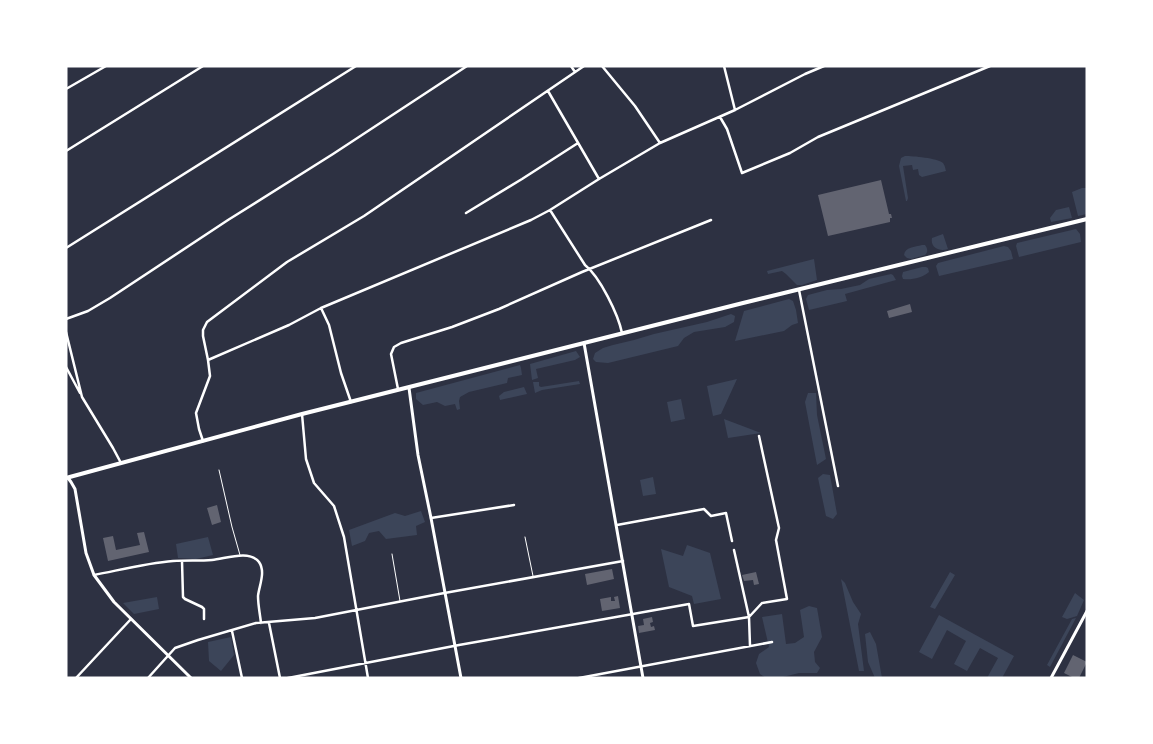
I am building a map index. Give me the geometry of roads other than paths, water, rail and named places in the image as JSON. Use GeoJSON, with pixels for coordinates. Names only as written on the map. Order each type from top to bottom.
{"type":"FeatureCollection","features":[{"type":"Feature","properties":{"kind":"main road"},"geometry":{"type":"LineString","coordinates":[[67,477],[302,414],[1087,219]]}},
{"type":"Feature","properties":{"kind":"street"},"geometry":{"type":"LineString","coordinates":[[66,89],[106,66]]}},
{"type":"Feature","properties":{"kind":"street"},"geometry":{"type":"LineString","coordinates":[[66,151],[203,66]]}},
{"type":"Feature","properties":{"kind":"street"},"geometry":{"type":"LineString","coordinates":[[66,248],[356,66]]}},
{"type":"Feature","properties":{"kind":"street"},"geometry":{"type":"LineString","coordinates":[[66,318],[88,311],[110,298],[467,66]]}},
{"type":"Feature","properties":{"kind":"street"},"geometry":{"type":"LineString","coordinates":[[572,66],[575,72]]}},
{"type":"Feature","properties":{"kind":"street"},"geometry":{"type":"LineString","coordinates":[[203,441],[196,413],[210,376],[203,336],[204,326],[207,322],[287,262],[364,216],[584,66]]}},
{"type":"Feature","properties":{"kind":"street"},"geometry":{"type":"LineString","coordinates":[[602,66],[635,106],[660,143]]}},
{"type":"Feature","properties":{"kind":"street"},"geometry":{"type":"LineString","coordinates":[[724,66],[735,110]]}},
{"type":"Feature","properties":{"kind":"street"},"geometry":{"type":"LineString","coordinates":[[208,360],[289,326],[321,308],[531,220],[660,143],[735,110],[824,66]]}},
{"type":"Feature","properties":{"kind":"street"},"geometry":{"type":"LineString","coordinates":[[720,116],[727,129],[742,173],[790,153],[818,137],[990,66]]}},
{"type":"Feature","properties":{"kind":"street"},"geometry":{"type":"LineString","coordinates":[[548,90],[599,179]]}},
{"type":"Feature","properties":{"kind":"street"},"geometry":{"type":"LineString","coordinates":[[466,213],[578,143]]}},
{"type":"Feature","properties":{"kind":"street"},"geometry":{"type":"LineString","coordinates":[[550,210],[607,296],[619,321],[622,334]]}},
{"type":"Feature","properties":{"kind":"street"},"geometry":{"type":"LineString","coordinates":[[398,390],[391,354],[394,347],[401,343],[500,309],[590,269],[710,220]]}},
{"type":"Feature","properties":{"kind":"street"},"geometry":{"type":"LineString","coordinates":[[799,290],[838,486]]}},
{"type":"Feature","properties":{"kind":"street"},"geometry":{"type":"LineString","coordinates":[[321,308],[329,325],[351,402]]}},
{"type":"Feature","properties":{"kind":"street"},"geometry":{"type":"LineString","coordinates":[[66,332],[82,397]]}},
{"type":"Feature","properties":{"kind":"street"},"geometry":{"type":"LineString","coordinates":[[584,343],[643,678]]}},
{"type":"Feature","properties":{"kind":"street"},"geometry":{"type":"LineString","coordinates":[[66,367],[121,464]]}},
{"type":"Feature","properties":{"kind":"street"},"geometry":{"type":"LineString","coordinates":[[409,388],[415,437],[460,678]]}},
{"type":"Feature","properties":{"kind":"street"},"geometry":{"type":"LineString","coordinates":[[302,414],[307,463],[314,483],[334,506],[344,537],[368,678]]}},
{"type":"Feature","properties":{"kind":"street"},"geometry":{"type":"LineString","coordinates":[[288,678],[689,604],[694,626],[749,617],[762,603],[787,599],[776,540],[779,528],[760,436]]}},
{"type":"Feature","properties":{"kind":"street"},"geometry":{"type":"LineString","coordinates":[[67,477],[75,489],[86,553],[94,575],[114,602],[191,678]]}},
{"type":"Feature","properties":{"kind":"street"},"geometry":{"type":"LineString","coordinates":[[431,518],[514,505]]}},
{"type":"Feature","properties":{"kind":"street"},"geometry":{"type":"LineString","coordinates":[[617,525],[704,510],[711,516],[726,513],[732,541]]}},
{"type":"Feature","properties":{"kind":"street"},"geometry":{"type":"LineString","coordinates":[[734,550],[749,617],[750,646]]}},
{"type":"Feature","properties":{"kind":"street"},"geometry":{"type":"LineString","coordinates":[[94,575],[155,563],[212,560],[240,555],[253,558],[258,561],[262,568],[258,597],[261,623]]}},
{"type":"Feature","properties":{"kind":"street"},"geometry":{"type":"LineString","coordinates":[[182,561],[183,597],[204,609],[204,619]]}},
{"type":"Feature","properties":{"kind":"street"},"geometry":{"type":"LineString","coordinates":[[148,678],[175,648],[256,623],[315,618],[623,561]]}},
{"type":"Feature","properties":{"kind":"street"},"geometry":{"type":"LineString","coordinates":[[1051,678],[1087,611]]}},
{"type":"Feature","properties":{"kind":"street"},"geometry":{"type":"LineString","coordinates":[[76,678],[131,619]]}},
{"type":"Feature","properties":{"kind":"street"},"geometry":{"type":"LineString","coordinates":[[269,622],[280,678]]}},
{"type":"Feature","properties":{"kind":"street"},"geometry":{"type":"LineString","coordinates":[[232,631],[242,678]]}},
{"type":"Feature","properties":{"kind":"street"},"geometry":{"type":"LineString","coordinates":[[579,678],[772,642]]}},
{"type":"Feature","properties":{"kind":"lane"},"geometry":{"type":"LineString","coordinates":[[219,470],[240,555]]}},
{"type":"Feature","properties":{"kind":"lane"},"geometry":{"type":"LineString","coordinates":[[525,537],[533,577]]}},
{"type":"Feature","properties":{"kind":"lane"},"geometry":{"type":"LineString","coordinates":[[392,554],[400,602]]}}]}
